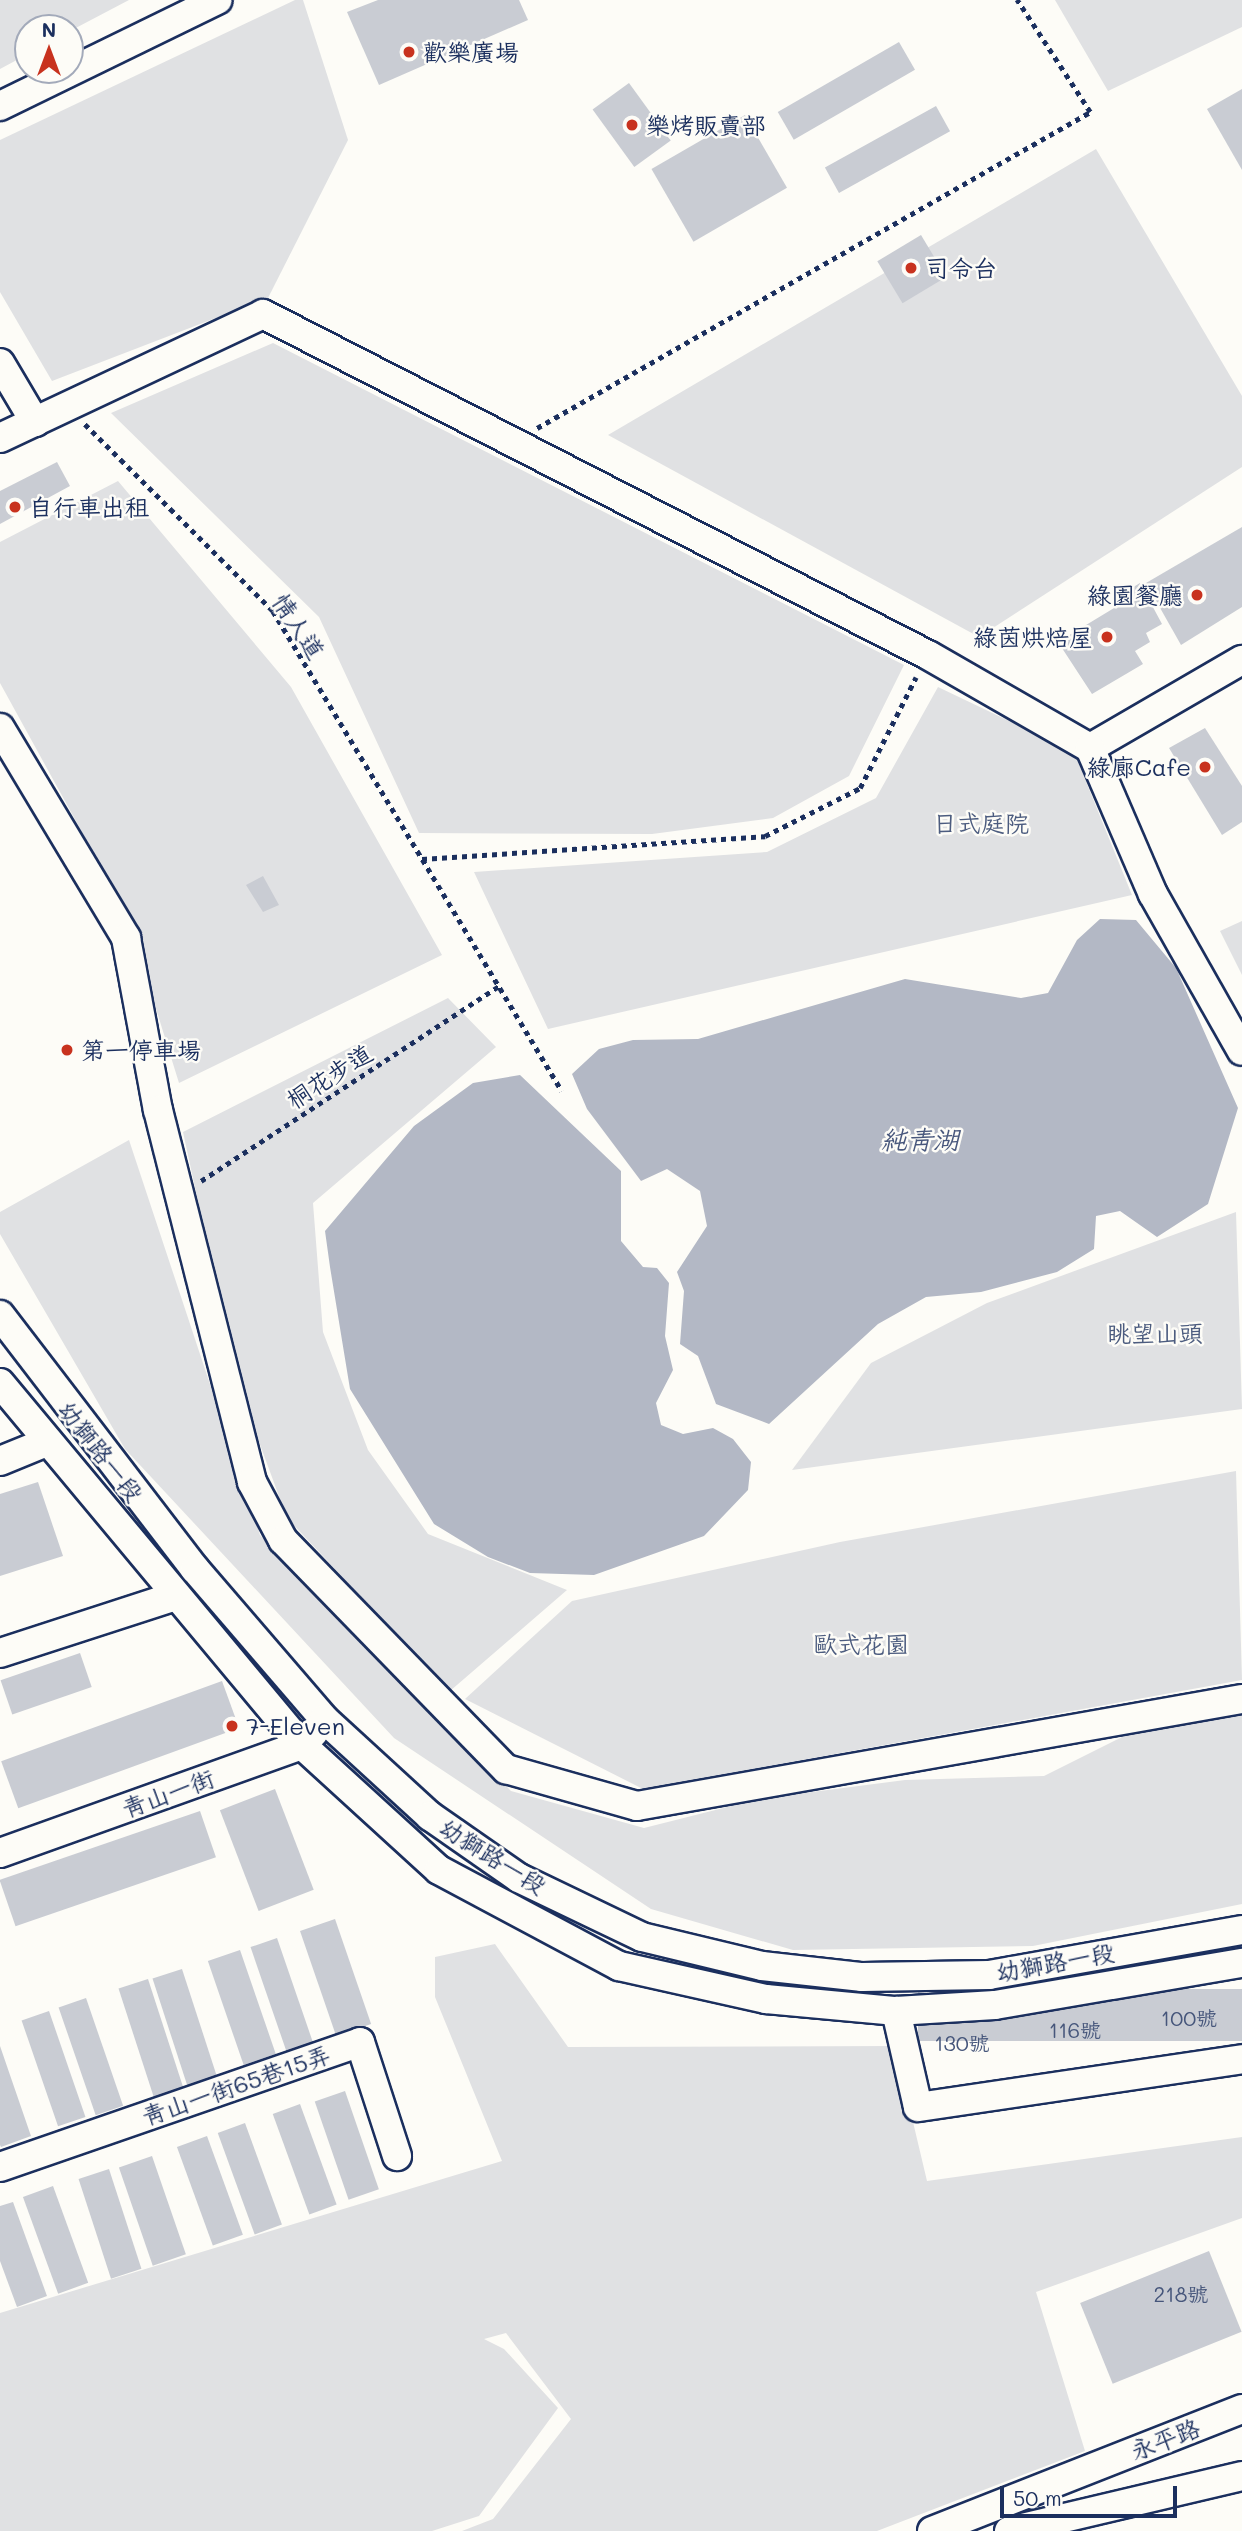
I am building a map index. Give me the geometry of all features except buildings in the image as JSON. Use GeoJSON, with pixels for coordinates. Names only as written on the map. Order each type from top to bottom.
{"type":"FeatureCollection","features":[{"type":"Feature","properties":{"kind":"street"},"geometry":{"type":"LineString","coordinates":[[0,106],[217,0]]}},
{"type":"Feature","properties":{"kind":"street"},"geometry":{"type":"LineString","coordinates":[[0,438],[263,314],[928,655],[1090,748],[1153,894],[1242,1051]]}},
{"type":"Feature","properties":{"kind":"street"},"geometry":{"type":"LineString","coordinates":[[0,363],[35,422]]}},
{"type":"Feature","properties":{"kind":"street"},"geometry":{"type":"LineString","coordinates":[[1090,748],[1242,660]]}},
{"type":"Feature","properties":{"kind":"street"},"geometry":{"type":"LineString","coordinates":[[0,728],[126,938],[180,1195],[252,1482],[283,1540],[506,1769],[637,1807],[1242,1699]]}},
{"type":"Feature","properties":{"kind":"street","name":"幼獅路一段"},"geometry":{"type":"LineString","coordinates":[[0,1315],[195,1569],[324,1718],[430,1816],[519,1878],[642,1937],[762,1966],[862,1976],[989,1975],[1242,1930]]}},
{"type":"Feature","properties":{"kind":"street","name":"幼獅路一段"},"geometry":{"type":"LineString","coordinates":[[0,1383],[44,1443],[172,1597],[302,1745],[439,1870],[619,1966],[766,1999],[896,2011],[995,2005],[1242,1963]]}},
{"type":"Feature","properties":{"kind":"street"},"geometry":{"type":"LineString","coordinates":[[0,1461],[44,1443]]}},
{"type":"Feature","properties":{"kind":"street"},"geometry":{"type":"LineString","coordinates":[[0,1653],[172,1597]]}},
{"type":"Feature","properties":{"kind":"street"},"geometry":{"type":"LineString","coordinates":[[302,1745],[324,1718]]}},
{"type":"Feature","properties":{"kind":"street","name":"青山一街"},"geometry":{"type":"LineString","coordinates":[[0,1853],[302,1745]]}},
{"type":"Feature","properties":{"kind":"street"},"geometry":{"type":"LineString","coordinates":[[896,2011],[918,2107],[1242,2059]]}},
{"type":"Feature","properties":{"kind":"street","name":"青山一街65巷15弄"},"geometry":{"type":"LineString","coordinates":[[0,2167],[360,2042],[397,2155]]}},
{"type":"Feature","properties":{"kind":"street","name":"永平路"},"geometry":{"type":"LineString","coordinates":[[932,2531],[998,2519],[1242,2409]]}},
{"type":"Feature","properties":{"kind":"street","name":"永平路"},"geometry":{"type":"LineString","coordinates":[[1009,2531],[1242,2476]]}},
{"type":"Feature","properties":{"kind":"path"},"geometry":{"type":"LineString","coordinates":[[512,442],[1090,112],[1017,0]]}},
{"type":"Feature","properties":{"kind":"path","name":"情人道"},"geometry":{"type":"LineString","coordinates":[[67,406],[273,611],[562,1091]]}},
{"type":"Feature","properties":{"kind":"path"},"geometry":{"type":"LineString","coordinates":[[422,859],[765,836],[860,788],[928,655]]}},
{"type":"Feature","properties":{"kind":"path","name":"桐花步道"},"geometry":{"type":"LineString","coordinates":[[180,1195],[499,986]]}},
{"type":"Feature","properties":{"kind":"green space"},"geometry":{"type":"Polygon","coordinates":[[[0,0],[129,0],[84,24],[84,14],[14,14],[14,62],[0,69],[0,0]]]}},
{"type":"Feature","properties":{"kind":"green space"},"geometry":{"type":"Polygon","coordinates":[[[295,0],[303,0],[348,140],[268,298],[52,381],[0,292],[0,140],[295,0]]]}},
{"type":"Feature","properties":{"kind":"green space"},"geometry":{"type":"Polygon","coordinates":[[[1055,0],[1242,0],[1242,27],[1108,91],[1055,0]]]}},
{"type":"Feature","properties":{"kind":"green space"},"geometry":{"type":"Polygon","coordinates":[[[1096,149],[1242,396],[1242,467],[979,637],[608,435],[1096,149]]]}},
{"type":"Feature","properties":{"kind":"green space"},"geometry":{"type":"Polygon","coordinates":[[[273,343],[904,665],[849,776],[773,818],[652,834],[419,833],[319,617],[111,413],[273,343]]]}},
{"type":"Feature","properties":{"kind":"green space"},"geometry":{"type":"Polygon","coordinates":[[[118,481],[291,687],[442,955],[179,1083],[126,912],[0,683],[0,542],[118,481]]]}},
{"type":"Feature","properties":{"kind":"green space","name":"日式庭院"},"geometry":{"type":"Polygon","coordinates":[[[938,687],[1074,752],[1132,895],[548,1029],[474,872],[767,852],[876,798],[938,687]]]}},
{"type":"Feature","properties":{"kind":"green space"},"geometry":{"type":"Polygon","coordinates":[[[1242,921],[1242,975],[1220,931],[1242,921]]]}},
{"type":"Feature","properties":{"kind":"green space"},"geometry":{"type":"Polygon","coordinates":[[[448,998],[496,1047],[313,1203],[323,1332],[368,1450],[428,1534],[567,1590],[450,1691],[287,1518],[237,1382],[183,1132],[448,998]]]}},
{"type":"Feature","properties":{"kind":"green space"},"geometry":{"type":"Polygon","coordinates":[[[129,1140],[260,1535],[511,1791],[644,1828],[759,1799],[905,1780],[1044,1776],[1132,1732],[1242,1703],[1242,1904],[1033,1946],[793,1950],[651,1909],[394,1738],[125,1449],[0,1234],[0,1212],[129,1140]]]}},
{"type":"Feature","properties":{"kind":"green space","name":"眺望山頭"},"geometry":{"type":"Polygon","coordinates":[[[1236,1212],[1242,1409],[792,1470],[871,1363],[987,1303],[1236,1212]]]}},
{"type":"Feature","properties":{"kind":"green space","name":"歐式花園"},"geometry":{"type":"Polygon","coordinates":[[[1236,1471],[1242,1680],[643,1789],[465,1699],[572,1601],[840,1542],[1236,1471]]]}},
{"type":"Feature","properties":{"kind":"green space"},"geometry":{"type":"Polygon","coordinates":[[[495,1944],[568,2047],[895,2046],[927,2181],[1242,2137],[1242,2218],[1036,2292],[1085,2451],[877,2531],[462,2531],[493,2519],[571,2419],[506,2333],[484,2339],[504,2349],[558,2408],[479,2516],[432,2531],[0,2531],[0,2313],[502,2161],[435,1997],[435,1957],[495,1944]]]}},
{"type":"Feature","properties":{"kind":"water","name":"純青湖"},"geometry":{"type":"Polygon","coordinates":[[[1100,919],[1136,920],[1176,968],[1238,1108],[1208,1204],[1157,1237],[1120,1211],[1096,1216],[1094,1249],[1057,1272],[981,1292],[926,1297],[878,1324],[769,1424],[716,1404],[698,1356],[680,1344],[684,1291],[677,1272],[707,1226],[700,1191],[667,1169],[641,1181],[587,1109],[572,1074],[599,1049],[633,1040],[698,1039],[905,979],[1021,998],[1048,993],[1077,940],[1100,919]]]}},
{"type":"Feature","properties":{"kind":"water"},"geometry":{"type":"Polygon","coordinates":[[[520,1075],[621,1171],[621,1241],[643,1267],[657,1268],[669,1283],[665,1336],[673,1370],[656,1403],[661,1425],[683,1434],[713,1428],[733,1439],[751,1462],[748,1490],[704,1536],[594,1575],[530,1573],[488,1557],[434,1524],[350,1389],[330,1267],[325,1231],[414,1126],[473,1083],[520,1075]]]}},
{"type":"Feature","properties":{"kind":"place","name":"歡樂廣場"},"geometry":{"type":"Point","coordinates":[409,52]}},
{"type":"Feature","properties":{"kind":"place","name":"樂烤販賣部"},"geometry":{"type":"Point","coordinates":[632,125]}},
{"type":"Feature","properties":{"kind":"place","name":"司令台"},"geometry":{"type":"Point","coordinates":[911,268]}},
{"type":"Feature","properties":{"kind":"place","name":"自行車出租"},"geometry":{"type":"Point","coordinates":[15,507]}},
{"type":"Feature","properties":{"kind":"place","name":"綠園餐廳"},"geometry":{"type":"Point","coordinates":[1197,595]}},
{"type":"Feature","properties":{"kind":"place","name":"綠茵烘焙屋"},"geometry":{"type":"Point","coordinates":[1107,637]}},
{"type":"Feature","properties":{"kind":"place","name":"綠廊Cafe"},"geometry":{"type":"Point","coordinates":[1205,767]}},
{"type":"Feature","properties":{"kind":"place","name":"第一停車場"},"geometry":{"type":"Point","coordinates":[67,1050]}},
{"type":"Feature","properties":{"kind":"place","name":"7-Eleven"},"geometry":{"type":"Point","coordinates":[232,1726]}}]}
